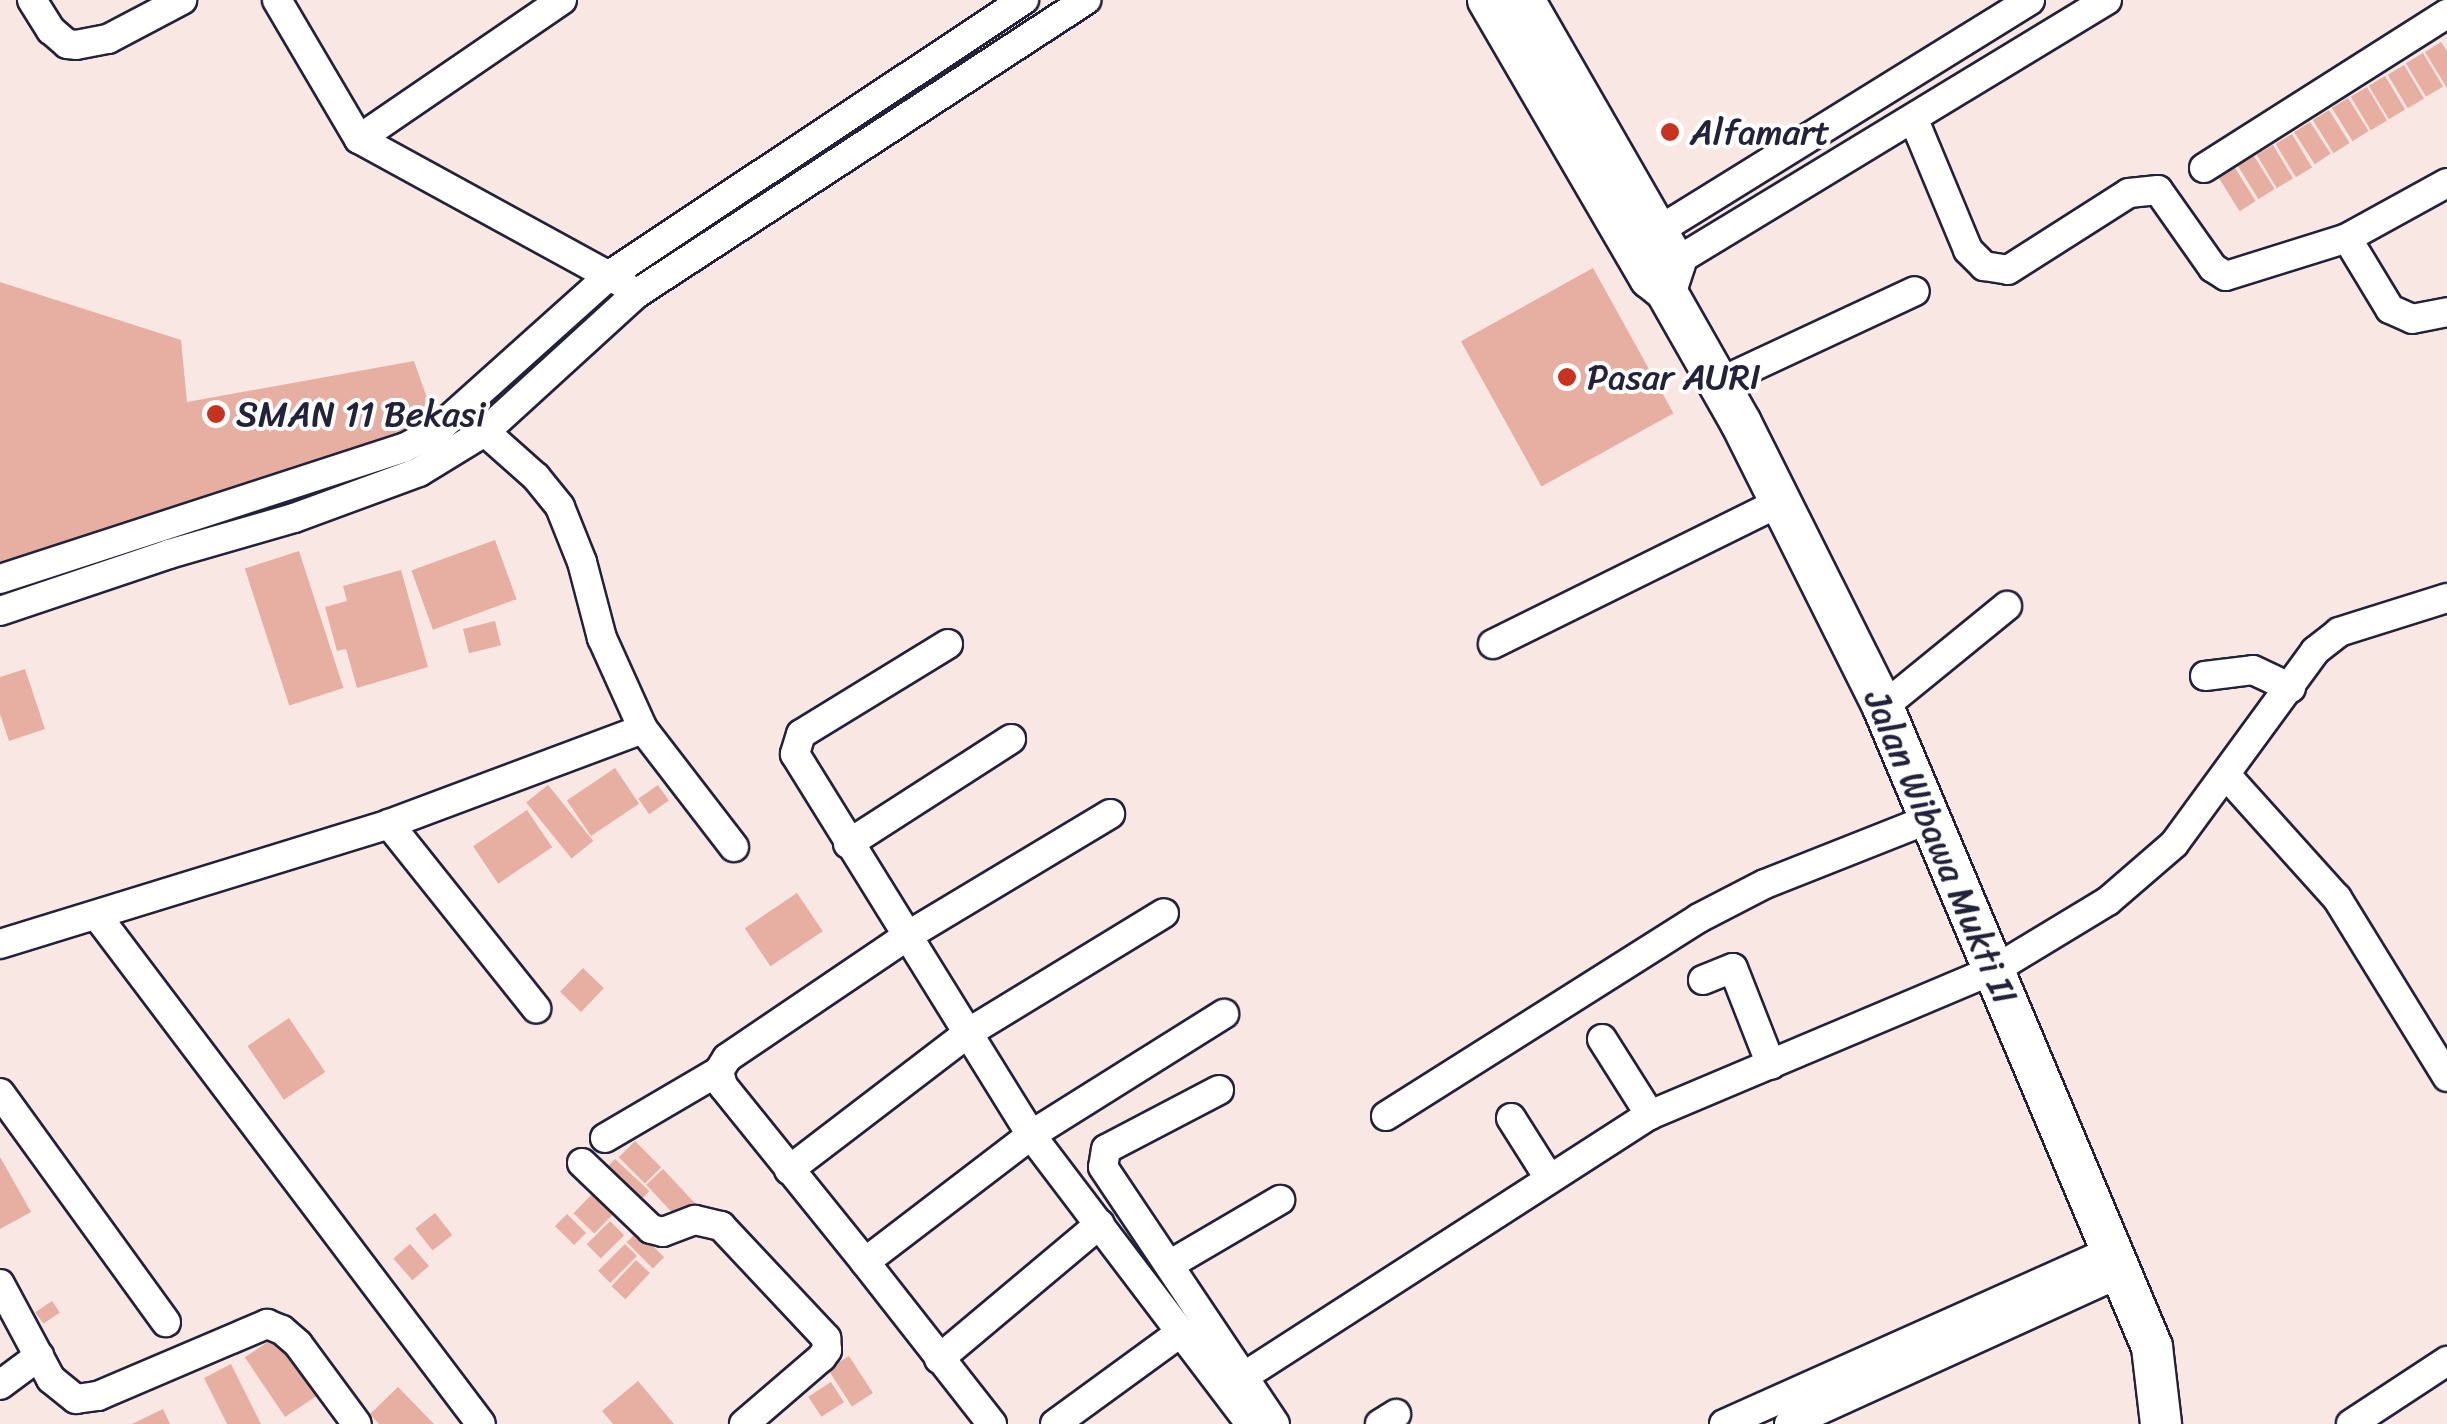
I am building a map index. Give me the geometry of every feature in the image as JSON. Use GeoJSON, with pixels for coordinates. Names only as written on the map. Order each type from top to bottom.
{"type":"FeatureCollection","features":[{"type":"Feature","properties":{"kind":"main road","name":"Jalan Wibawa Mukti II"},"geometry":{"type":"LineString","coordinates":[[1488,0],[1656,262]]}},
{"type":"Feature","properties":{"kind":"main road","name":"Jalan Wibawa Mukti II"},"geometry":{"type":"LineString","coordinates":[[1524,0],[1782,501],[1883,707],[2152,1347],[2161,1424]]}},
{"type":"Feature","properties":{"kind":"street"},"geometry":{"type":"LineString","coordinates":[[32,0],[51,30],[67,44],[76,45],[108,39],[182,0]]}},
{"type":"Feature","properties":{"kind":"street"},"geometry":{"type":"LineString","coordinates":[[277,0],[360,138],[611,274],[636,294]]}},
{"type":"Feature","properties":{"kind":"street"},"geometry":{"type":"LineString","coordinates":[[360,138],[562,0]]}},
{"type":"Feature","properties":{"kind":"street"},"geometry":{"type":"LineString","coordinates":[[0,611],[404,448],[460,412],[611,274],[1024,0]]}},
{"type":"Feature","properties":{"kind":"street"},"geometry":{"type":"LineString","coordinates":[[1656,262],[1781,158],[2030,0]]}},
{"type":"Feature","properties":{"kind":"street"},"geometry":{"type":"LineString","coordinates":[[1656,262],[1798,189],[2106,0]]}},
{"type":"Feature","properties":{"kind":"street"},"geometry":{"type":"LineString","coordinates":[[0,579],[294,518],[419,472],[486,431],[636,294],[1071,4]]}},
{"type":"Feature","properties":{"kind":"street"},"geometry":{"type":"LineString","coordinates":[[2204,168],[2447,14]]}},
{"type":"Feature","properties":{"kind":"street"},"geometry":{"type":"LineString","coordinates":[[1914,120],[1968,250],[1984,266],[2008,270],[2129,193],[2158,190],[2213,268],[2226,276],[2348,238],[2447,183]]}},
{"type":"Feature","properties":{"kind":"street"},"geometry":{"type":"LineString","coordinates":[[1781,158],[1798,189]]}},
{"type":"Feature","properties":{"kind":"street"},"geometry":{"type":"LineString","coordinates":[[2348,238],[2390,309],[2412,319],[2447,312]]}},
{"type":"Feature","properties":{"kind":"street"},"geometry":{"type":"LineString","coordinates":[[1718,383],[1915,291]]}},
{"type":"Feature","properties":{"kind":"street"},"geometry":{"type":"LineString","coordinates":[[460,412],[536,477],[560,507],[582,562],[602,638],[643,729],[734,847]]}},
{"type":"Feature","properties":{"kind":"street"},"geometry":{"type":"LineString","coordinates":[[1493,644],[1782,501]]}},
{"type":"Feature","properties":{"kind":"street"},"geometry":{"type":"LineString","coordinates":[[1243,1378],[1650,1116],[1994,970],[2108,901],[2174,844],[2315,651],[2339,632],[2447,598]]}},
{"type":"Feature","properties":{"kind":"street"},"geometry":{"type":"LineString","coordinates":[[1883,707],[2007,606]]}},
{"type":"Feature","properties":{"kind":"street"},"geometry":{"type":"LineString","coordinates":[[948,644],[801,734],[795,754],[1031,1134],[1250,1424]]}},
{"type":"Feature","properties":{"kind":"street"},"geometry":{"type":"LineString","coordinates":[[2205,676],[2253,670],[2291,688]]}},
{"type":"Feature","properties":{"kind":"street"},"geometry":{"type":"LineString","coordinates":[[7,945],[388,824],[643,729]]}},
{"type":"Feature","properties":{"kind":"street"},"geometry":{"type":"LineString","coordinates":[[848,844],[1011,739]]}},
{"type":"Feature","properties":{"kind":"street"},"geometry":{"type":"LineString","coordinates":[[2227,776],[2336,898],[2447,1077]]}},
{"type":"Feature","properties":{"kind":"street"},"geometry":{"type":"LineString","coordinates":[[606,1138],[718,1071],[726,1058],[907,936],[1110,814]]}},
{"type":"Feature","properties":{"kind":"street"},"geometry":{"type":"LineString","coordinates":[[1386,1116],[1699,918],[1765,884],[1932,818]]}},
{"type":"Feature","properties":{"kind":"street"},"geometry":{"type":"LineString","coordinates":[[388,824],[536,1008]]}},
{"type":"Feature","properties":{"kind":"street"},"geometry":{"type":"LineString","coordinates":[[788,1170],[970,1032],[1164,913]]}},
{"type":"Feature","properties":{"kind":"street"},"geometry":{"type":"LineString","coordinates":[[98,917],[481,1424]]}},
{"type":"Feature","properties":{"kind":"street"},"geometry":{"type":"LineString","coordinates":[[1703,980],[1744,962],[1771,1065]]}},
{"type":"Feature","properties":{"kind":"street"},"geometry":{"type":"LineString","coordinates":[[865,1262],[929,1208],[1031,1134],[1224,1014]]}},
{"type":"Feature","properties":{"kind":"street"},"geometry":{"type":"LineString","coordinates":[[1602,1039],[1650,1116]]}},
{"type":"Feature","properties":{"kind":"street"},"geometry":{"type":"LineString","coordinates":[[718,1071],[723,1086],[788,1170],[992,1424]]}},
{"type":"Feature","properties":{"kind":"street"},"geometry":{"type":"LineString","coordinates":[[1219,1090],[1106,1149],[1103,1167],[1275,1424]]}},
{"type":"Feature","properties":{"kind":"street"},"geometry":{"type":"LineString","coordinates":[[0,1093],[166,1322]]}},
{"type":"Feature","properties":{"kind":"street"},"geometry":{"type":"LineString","coordinates":[[1511,1118],[1549,1178]]}},
{"type":"Feature","properties":{"kind":"street"},"geometry":{"type":"LineString","coordinates":[[582,1163],[651,1229],[663,1232],[695,1220],[721,1226],[826,1338],[827,1350],[822,1357],[744,1424]]}},
{"type":"Feature","properties":{"kind":"street"},"geometry":{"type":"LineString","coordinates":[[1169,1265],[1280,1200]]}},
{"type":"Feature","properties":{"kind":"street"},"geometry":{"type":"LineString","coordinates":[[939,1359],[1100,1224]]}},
{"type":"Feature","properties":{"kind":"street"},"geometry":{"type":"LineString","coordinates":[[1724,1424],[1830,1391],[2117,1261]]}},
{"type":"Feature","properties":{"kind":"street"},"geometry":{"type":"LineString","coordinates":[[0,1284],[62,1392],[76,1399],[98,1396],[266,1324],[282,1330],[298,1344],[357,1424]]}},
{"type":"Feature","properties":{"kind":"street"},"geometry":{"type":"LineString","coordinates":[[1055,1424],[1181,1332]]}},
{"type":"Feature","properties":{"kind":"street"},"geometry":{"type":"LineString","coordinates":[[0,1385],[40,1356]]}},
{"type":"Feature","properties":{"kind":"street"},"geometry":{"type":"LineString","coordinates":[[2351,1424],[2447,1361]]}},
{"type":"Feature","properties":{"kind":"street"},"geometry":{"type":"LineString","coordinates":[[1790,1424],[1830,1391]]}},
{"type":"Feature","properties":{"kind":"building"},"geometry":{"type":"Polygon","coordinates":[[[2441,42],[2447,51],[2447,88],[2425,52],[2441,42]]]}},
{"type":"Feature","properties":{"kind":"building"},"geometry":{"type":"Polygon","coordinates":[[[2423,53],[2443,86],[2426,97],[2406,63],[2423,53]]]}},
{"type":"Feature","properties":{"kind":"building"},"geometry":{"type":"Polygon","coordinates":[[[2404,65],[2424,98],[2408,108],[2388,75],[2404,65]]]}},
{"type":"Feature","properties":{"kind":"building"},"geometry":{"type":"Polygon","coordinates":[[[2385,76],[2405,109],[2389,119],[2369,86],[2385,76]]]}},
{"type":"Feature","properties":{"kind":"building"},"geometry":{"type":"Polygon","coordinates":[[[2367,87],[2387,120],[2371,130],[2351,97],[2367,87]]]}},
{"type":"Feature","properties":{"kind":"building"},"geometry":{"type":"Polygon","coordinates":[[[2348,98],[2369,131],[2353,141],[2332,108],[2348,98]]]}},
{"type":"Feature","properties":{"kind":"building"},"geometry":{"type":"Polygon","coordinates":[[[2329,110],[2350,143],[2334,153],[2313,120],[2329,110]]]}},
{"type":"Feature","properties":{"kind":"building"},"geometry":{"type":"Polygon","coordinates":[[[2310,122],[2331,154],[2315,164],[2294,132],[2310,122]]]}},
{"type":"Feature","properties":{"kind":"building"},"geometry":{"type":"Polygon","coordinates":[[[2292,134],[2312,167],[2296,177],[2276,144],[2292,134]]]}},
{"type":"Feature","properties":{"kind":"building"},"geometry":{"type":"Polygon","coordinates":[[[2273,145],[2293,178],[2277,188],[2257,155],[2273,145]]]}},
{"type":"Feature","properties":{"kind":"building"},"geometry":{"type":"Polygon","coordinates":[[[2254,156],[2275,189],[2259,199],[2238,166],[2254,156]]]}},
{"type":"Feature","properties":{"kind":"building"},"geometry":{"type":"Polygon","coordinates":[[[2235,168],[2256,201],[2240,211],[2219,178],[2235,168]]]}},
{"type":"Feature","properties":{"kind":"building","name":"Pasar AURI"},"geometry":{"type":"Polygon","coordinates":[[[1593,268],[1673,413],[1541,486],[1461,341],[1593,268]]]}},
{"type":"Feature","properties":{"kind":"building","name":"SMAN 11 Bekasi"},"geometry":{"type":"Polygon","coordinates":[[[0,282],[181,340],[187,402],[414,361],[437,426],[0,562],[0,282]]]}},
{"type":"Feature","properties":{"kind":"building"},"geometry":{"type":"Polygon","coordinates":[[[495,540],[517,599],[433,630],[411,570],[495,540]]]}},
{"type":"Feature","properties":{"kind":"building"},"geometry":{"type":"Polygon","coordinates":[[[299,551],[343,688],[289,706],[245,569],[299,551]]]}},
{"type":"Feature","properties":{"kind":"building"},"geometry":{"type":"Polygon","coordinates":[[[401,570],[428,667],[357,688],[346,649],[337,651],[325,607],[347,601],[343,586],[401,570]]]}},
{"type":"Feature","properties":{"kind":"building"},"geometry":{"type":"Polygon","coordinates":[[[495,621],[501,645],[469,653],[463,629],[495,621]]]}},
{"type":"Feature","properties":{"kind":"building"},"geometry":{"type":"Polygon","coordinates":[[[25,669],[45,729],[9,741],[0,714],[0,677],[25,669]]]}},
{"type":"Feature","properties":{"kind":"building"},"geometry":{"type":"Polygon","coordinates":[[[615,768],[639,804],[591,836],[567,800],[615,768]]]}},
{"type":"Feature","properties":{"kind":"building"},"geometry":{"type":"Polygon","coordinates":[[[548,785],[593,841],[572,859],[526,803],[548,785]]]}},
{"type":"Feature","properties":{"kind":"building"},"geometry":{"type":"Polygon","coordinates":[[[658,785],[669,801],[649,814],[638,799],[658,785]]]}},
{"type":"Feature","properties":{"kind":"building"},"geometry":{"type":"Polygon","coordinates":[[[527,810],[552,847],[498,884],[473,846],[527,810]]]}},
{"type":"Feature","properties":{"kind":"building"},"geometry":{"type":"Polygon","coordinates":[[[797,893],[823,931],[770,966],[745,928],[797,893]]]}},
{"type":"Feature","properties":{"kind":"building"},"geometry":{"type":"Polygon","coordinates":[[[583,968],[604,988],[581,1012],[560,992],[583,968]]]}},
{"type":"Feature","properties":{"kind":"building"},"geometry":{"type":"Polygon","coordinates":[[[289,1018],[325,1072],[284,1100],[248,1046],[289,1018]]]}},
{"type":"Feature","properties":{"kind":"building"},"geometry":{"type":"Polygon","coordinates":[[[635,1141],[661,1167],[645,1183],[619,1157],[635,1141]]]}},
{"type":"Feature","properties":{"kind":"building"},"geometry":{"type":"Polygon","coordinates":[[[0,1157],[31,1212],[0,1229],[0,1157]]]}},
{"type":"Feature","properties":{"kind":"building"},"geometry":{"type":"Polygon","coordinates":[[[615,1159],[649,1191],[635,1206],[601,1174],[615,1159]]]}},
{"type":"Feature","properties":{"kind":"building"},"geometry":{"type":"Polygon","coordinates":[[[663,1169],[696,1204],[679,1220],[646,1185],[663,1169]]]}},
{"type":"Feature","properties":{"kind":"building"},"geometry":{"type":"Polygon","coordinates":[[[595,1191],[616,1211],[594,1233],[573,1213],[595,1191]]]}},
{"type":"Feature","properties":{"kind":"building"},"geometry":{"type":"Polygon","coordinates":[[[435,1213],[452,1235],[433,1250],[415,1228],[435,1213]]]}},
{"type":"Feature","properties":{"kind":"building"},"geometry":{"type":"Polygon","coordinates":[[[567,1214],[586,1233],[574,1245],[555,1226],[567,1214]]]}},
{"type":"Feature","properties":{"kind":"building"},"geometry":{"type":"Polygon","coordinates":[[[610,1221],[624,1235],[601,1258],[587,1244],[610,1221]]]}},
{"type":"Feature","properties":{"kind":"building"},"geometry":{"type":"Polygon","coordinates":[[[638,1231],[664,1257],[653,1268],[627,1242],[638,1231]]]}},
{"type":"Feature","properties":{"kind":"building"},"geometry":{"type":"Polygon","coordinates":[[[410,1244],[429,1266],[412,1280],[393,1258],[410,1244]]]}},
{"type":"Feature","properties":{"kind":"building"},"geometry":{"type":"Polygon","coordinates":[[[625,1244],[637,1256],[610,1283],[598,1271],[625,1244]]]}},
{"type":"Feature","properties":{"kind":"building"},"geometry":{"type":"Polygon","coordinates":[[[636,1260],[650,1273],[625,1299],[611,1286],[636,1260]]]}},
{"type":"Feature","properties":{"kind":"building"},"geometry":{"type":"Polygon","coordinates":[[[52,1301],[60,1313],[43,1324],[35,1312],[52,1301]]]}},
{"type":"Feature","properties":{"kind":"building"},"geometry":{"type":"Polygon","coordinates":[[[278,1335],[318,1395],[285,1417],[245,1357],[278,1335]]]}},
{"type":"Feature","properties":{"kind":"building"},"geometry":{"type":"Polygon","coordinates":[[[849,1356],[873,1393],[852,1407],[828,1370],[849,1356]]]}},
{"type":"Feature","properties":{"kind":"building"},"geometry":{"type":"Polygon","coordinates":[[[231,1364],[261,1424],[227,1424],[204,1378],[231,1364]]]}},
{"type":"Feature","properties":{"kind":"building"},"geometry":{"type":"Polygon","coordinates":[[[638,1381],[674,1424],[613,1424],[602,1411],[638,1381]]]}},
{"type":"Feature","properties":{"kind":"building"},"geometry":{"type":"Polygon","coordinates":[[[831,1382],[844,1402],[821,1417],[808,1397],[831,1382]]]}},
{"type":"Feature","properties":{"kind":"building"},"geometry":{"type":"Polygon","coordinates":[[[398,1387],[434,1424],[379,1424],[370,1414],[398,1387]]]}},
{"type":"Feature","properties":{"kind":"building"},"geometry":{"type":"Polygon","coordinates":[[[163,1409],[170,1424],[132,1424],[163,1409]]]}},
{"type":"Feature","properties":{"kind":"place","name":"Alfamart"},"geometry":{"type":"Point","coordinates":[1670,132]}},
{"type":"Feature","properties":{"kind":"place","name":"Pasar AURI"},"geometry":{"type":"Point","coordinates":[1567,377]}},
{"type":"Feature","properties":{"kind":"place","name":"SMAN 11 Bekasi"},"geometry":{"type":"Point","coordinates":[216,414]}}]}
